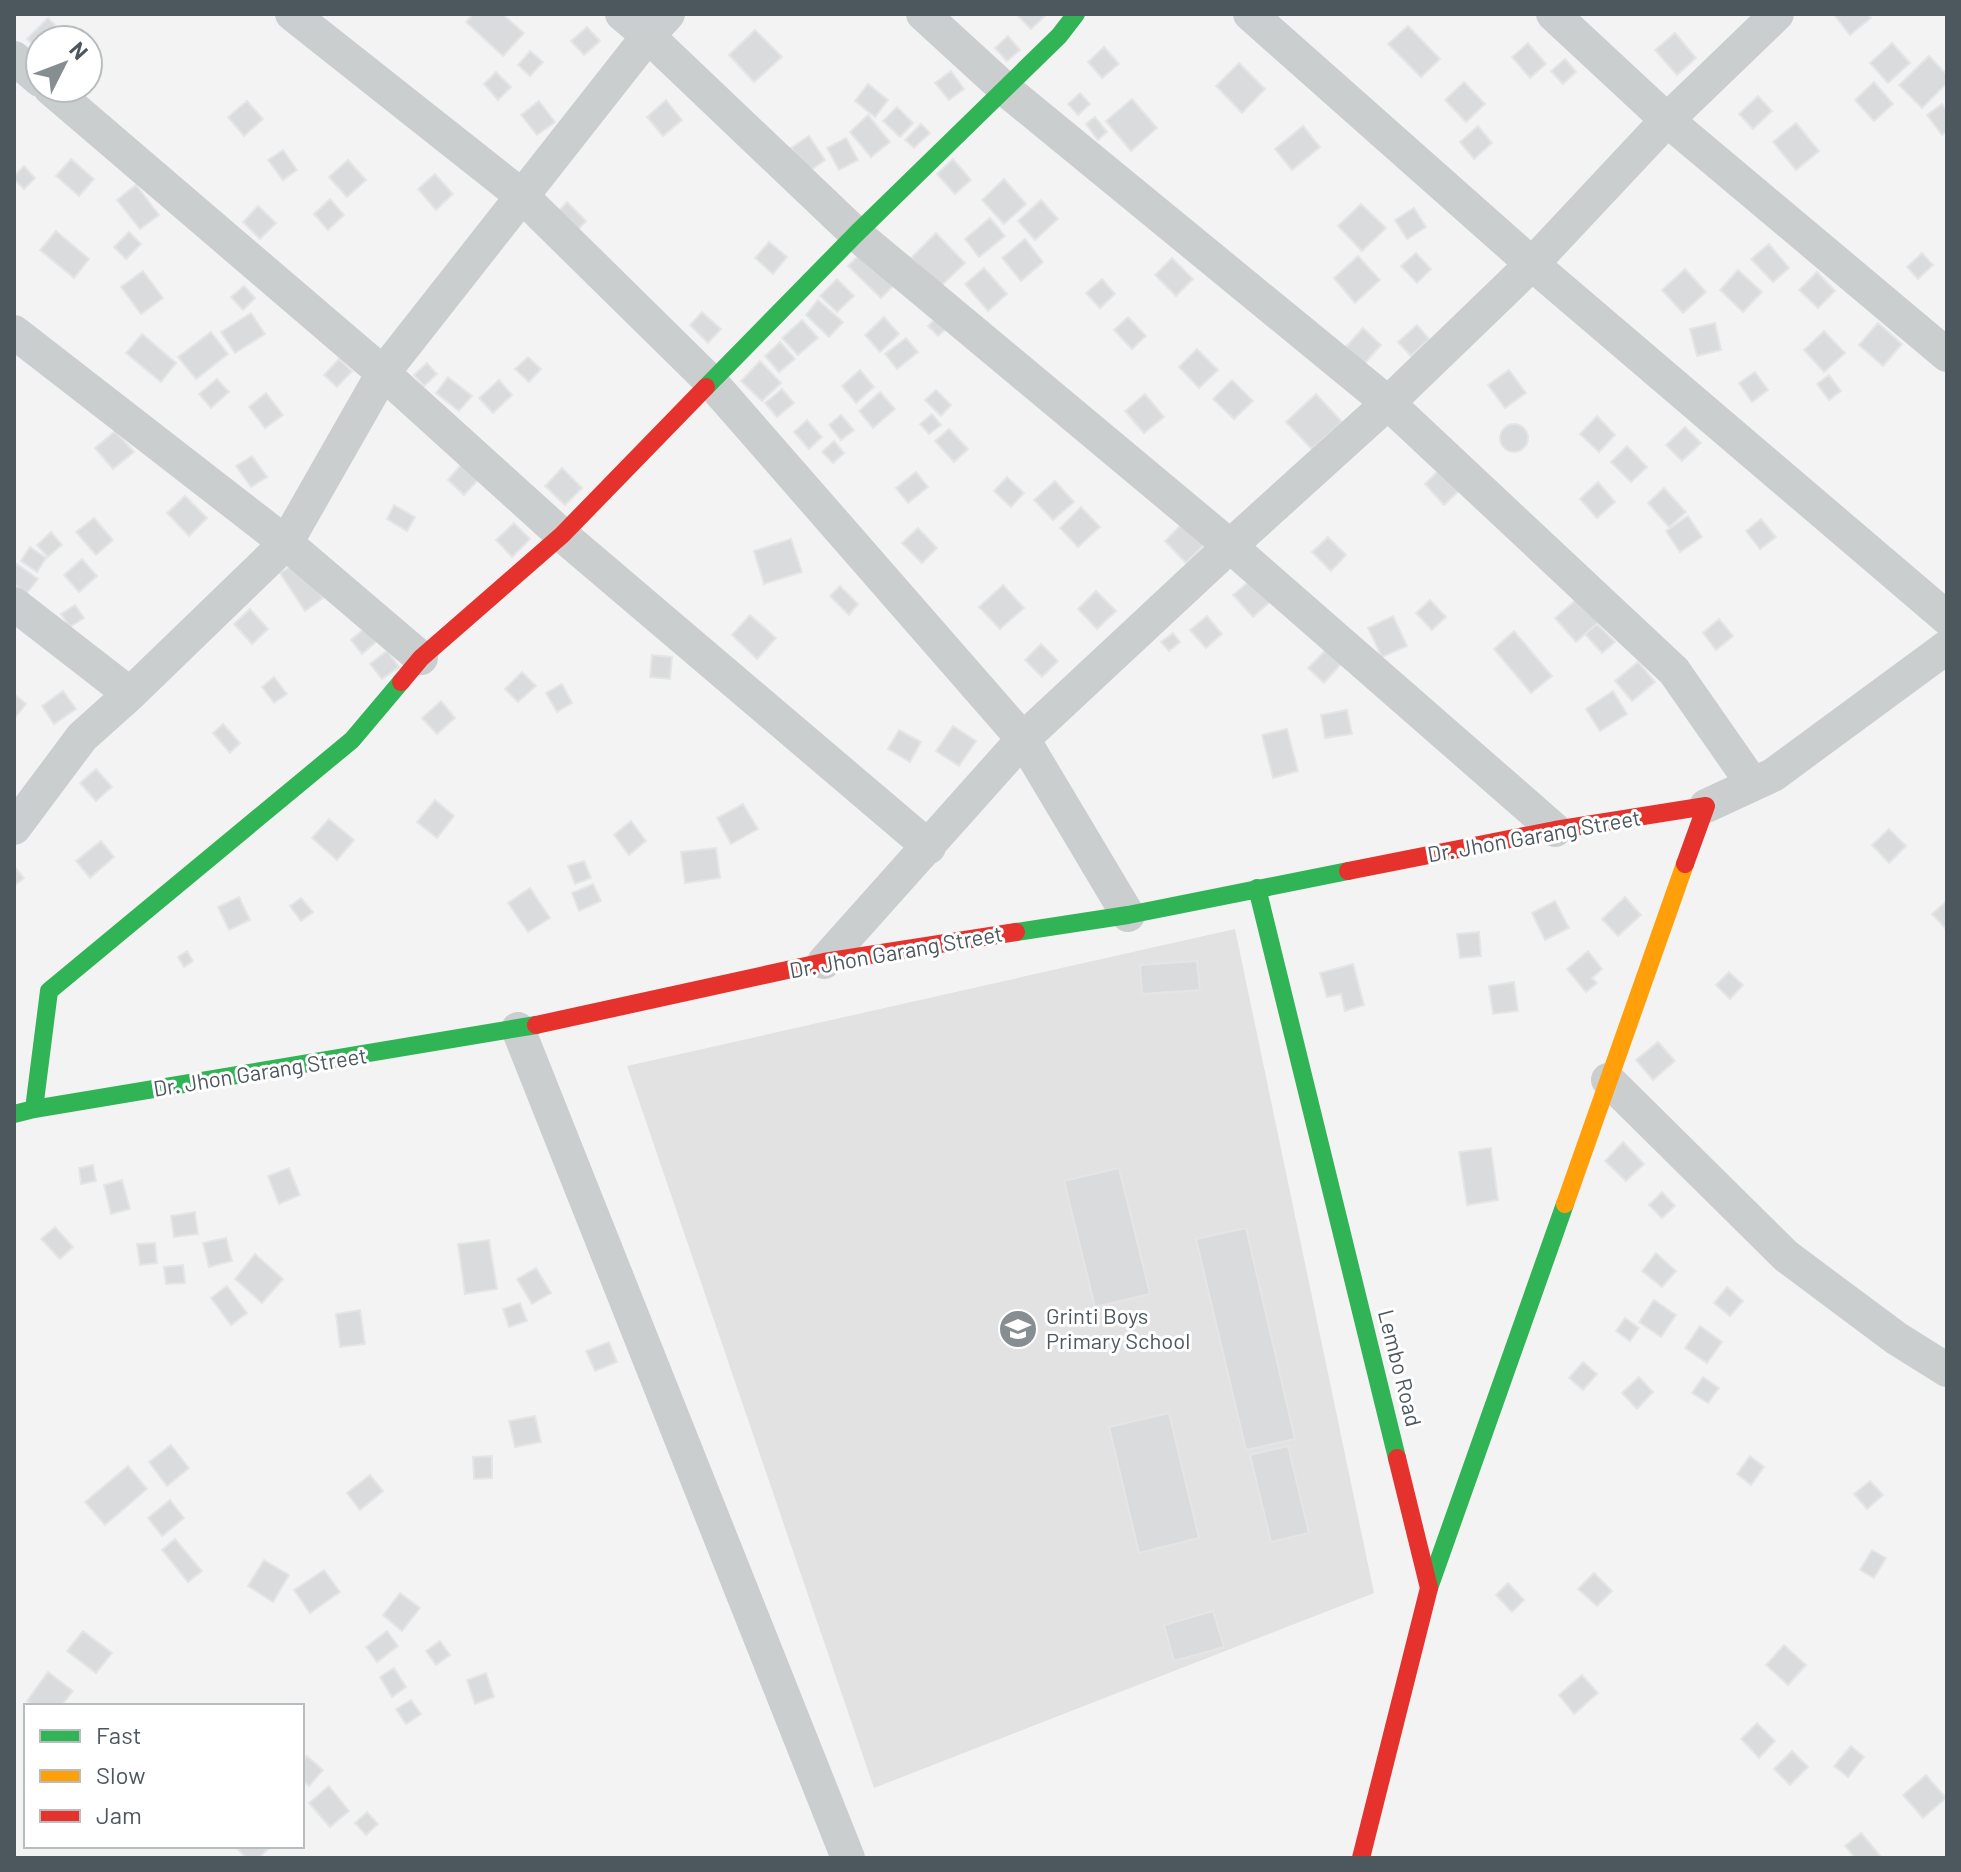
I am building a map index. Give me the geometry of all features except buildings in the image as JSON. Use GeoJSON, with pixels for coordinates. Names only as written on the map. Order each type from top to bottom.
{"type":"FeatureCollection","features":[{"type":"Feature","properties":{"kind":"street"},"geometry":{"type":"LineString","coordinates":[[292,14],[522,196],[712,383],[1023,739],[1128,915]]}},
{"type":"Feature","properties":{"kind":"street"},"geometry":{"type":"LineString","coordinates":[[622,14],[658,25],[856,234],[1230,546],[1555,830]]}},
{"type":"Feature","properties":{"kind":"street"},"geometry":{"type":"LineString","coordinates":[[923,14],[1005,89],[1388,403],[1674,671],[1763,779]]}},
{"type":"Feature","properties":{"kind":"street"},"geometry":{"type":"LineString","coordinates":[[34,1109],[49,991],[352,740],[421,658],[562,535],[856,234],[1059,36],[1076,14]]}},
{"type":"Feature","properties":{"kind":"street"},"geometry":{"type":"LineString","coordinates":[[1250,14],[1532,264],[1947,618]]}},
{"type":"Feature","properties":{"kind":"street"},"geometry":{"type":"LineString","coordinates":[[1553,14],[1667,120],[1947,355]]}},
{"type":"Feature","properties":{"kind":"street"},"geometry":{"type":"LineString","coordinates":[[824,962],[1023,739],[1388,403],[1532,264],[1667,120],[1777,14]]}},
{"type":"Feature","properties":{"kind":"street"},"geometry":{"type":"LineString","coordinates":[[14,828],[82,737],[286,543],[383,373],[658,25]]}},
{"type":"Feature","properties":{"kind":"street"},"geometry":{"type":"LineString","coordinates":[[69,104],[383,373],[562,535],[929,847]]}},
{"type":"Feature","properties":{"kind":"street"},"geometry":{"type":"LineString","coordinates":[[14,332],[286,543],[421,658]]}},
{"type":"Feature","properties":{"kind":"street"},"geometry":{"type":"LineString","coordinates":[[14,604],[130,694]]}},
{"type":"Feature","properties":{"kind":"street","name":"Dr. Jhon Garang Street"},"geometry":{"type":"LineString","coordinates":[[14,1114],[518,1029],[824,962],[1128,915],[1555,830],[1706,806],[1763,779],[1947,647]]}},
{"type":"Feature","properties":{"kind":"street"},"geometry":{"type":"LineString","coordinates":[[1429,1588],[1706,806]]}},
{"type":"Feature","properties":{"kind":"street","name":"Lembo Road"},"geometry":{"type":"LineString","coordinates":[[1257,888],[1429,1588],[1361,1858]]}},
{"type":"Feature","properties":{"kind":"street"},"geometry":{"type":"LineString","coordinates":[[518,1029],[848,1858]]}},
{"type":"Feature","properties":{"kind":"street"},"geometry":{"type":"LineString","coordinates":[[1608,1080],[1786,1256],[1896,1338],[1947,1370]]}},
{"type":"Feature","properties":{"kind":"shaded area","name":"Grinti Boys Primary School"},"geometry":{"type":"Polygon","coordinates":[[[1235,929],[1374,1593],[874,1788],[627,1066],[1235,929]]]}},
{"type":"Feature","properties":{"kind":"traffic: fast"},"geometry":{"type":"LineString","coordinates":[[706,387],[856,234],[1059,36],[1076,14]]}},
{"type":"Feature","properties":{"kind":"traffic: fast"},"geometry":{"type":"LineString","coordinates":[[34,1109],[49,991],[352,740],[401,682]]}},
{"type":"Feature","properties":{"kind":"traffic: fast"},"geometry":{"type":"LineString","coordinates":[[1016,932],[1128,915],[1348,871]]}},
{"type":"Feature","properties":{"kind":"traffic: fast"},"geometry":{"type":"LineString","coordinates":[[1257,888],[1397,1458]]}},
{"type":"Feature","properties":{"kind":"traffic: fast"},"geometry":{"type":"LineString","coordinates":[[14,1114],[536,1025]]}},
{"type":"Feature","properties":{"kind":"traffic: fast"},"geometry":{"type":"LineString","coordinates":[[1429,1588],[1565,1204]]}},
{"type":"Feature","properties":{"kind":"traffic: slow"},"geometry":{"type":"LineString","coordinates":[[1565,1204],[1685,864]]}},
{"type":"Feature","properties":{"kind":"traffic: jam"},"geometry":{"type":"LineString","coordinates":[[401,682],[421,658],[562,535],[706,387]]}},
{"type":"Feature","properties":{"kind":"traffic: jam"},"geometry":{"type":"LineString","coordinates":[[1348,871],[1555,830],[1706,806],[1685,864]]}},
{"type":"Feature","properties":{"kind":"traffic: jam"},"geometry":{"type":"LineString","coordinates":[[536,1025],[824,962],[1016,932]]}},
{"type":"Feature","properties":{"kind":"traffic: jam"},"geometry":{"type":"LineString","coordinates":[[1361,1858],[1429,1588],[1397,1458]]}},
{"type":"Feature","properties":{"kind":"place","name":"Grinti Boys Primary School"},"geometry":{"type":"Point","coordinates":[1018,1329]}}]}
